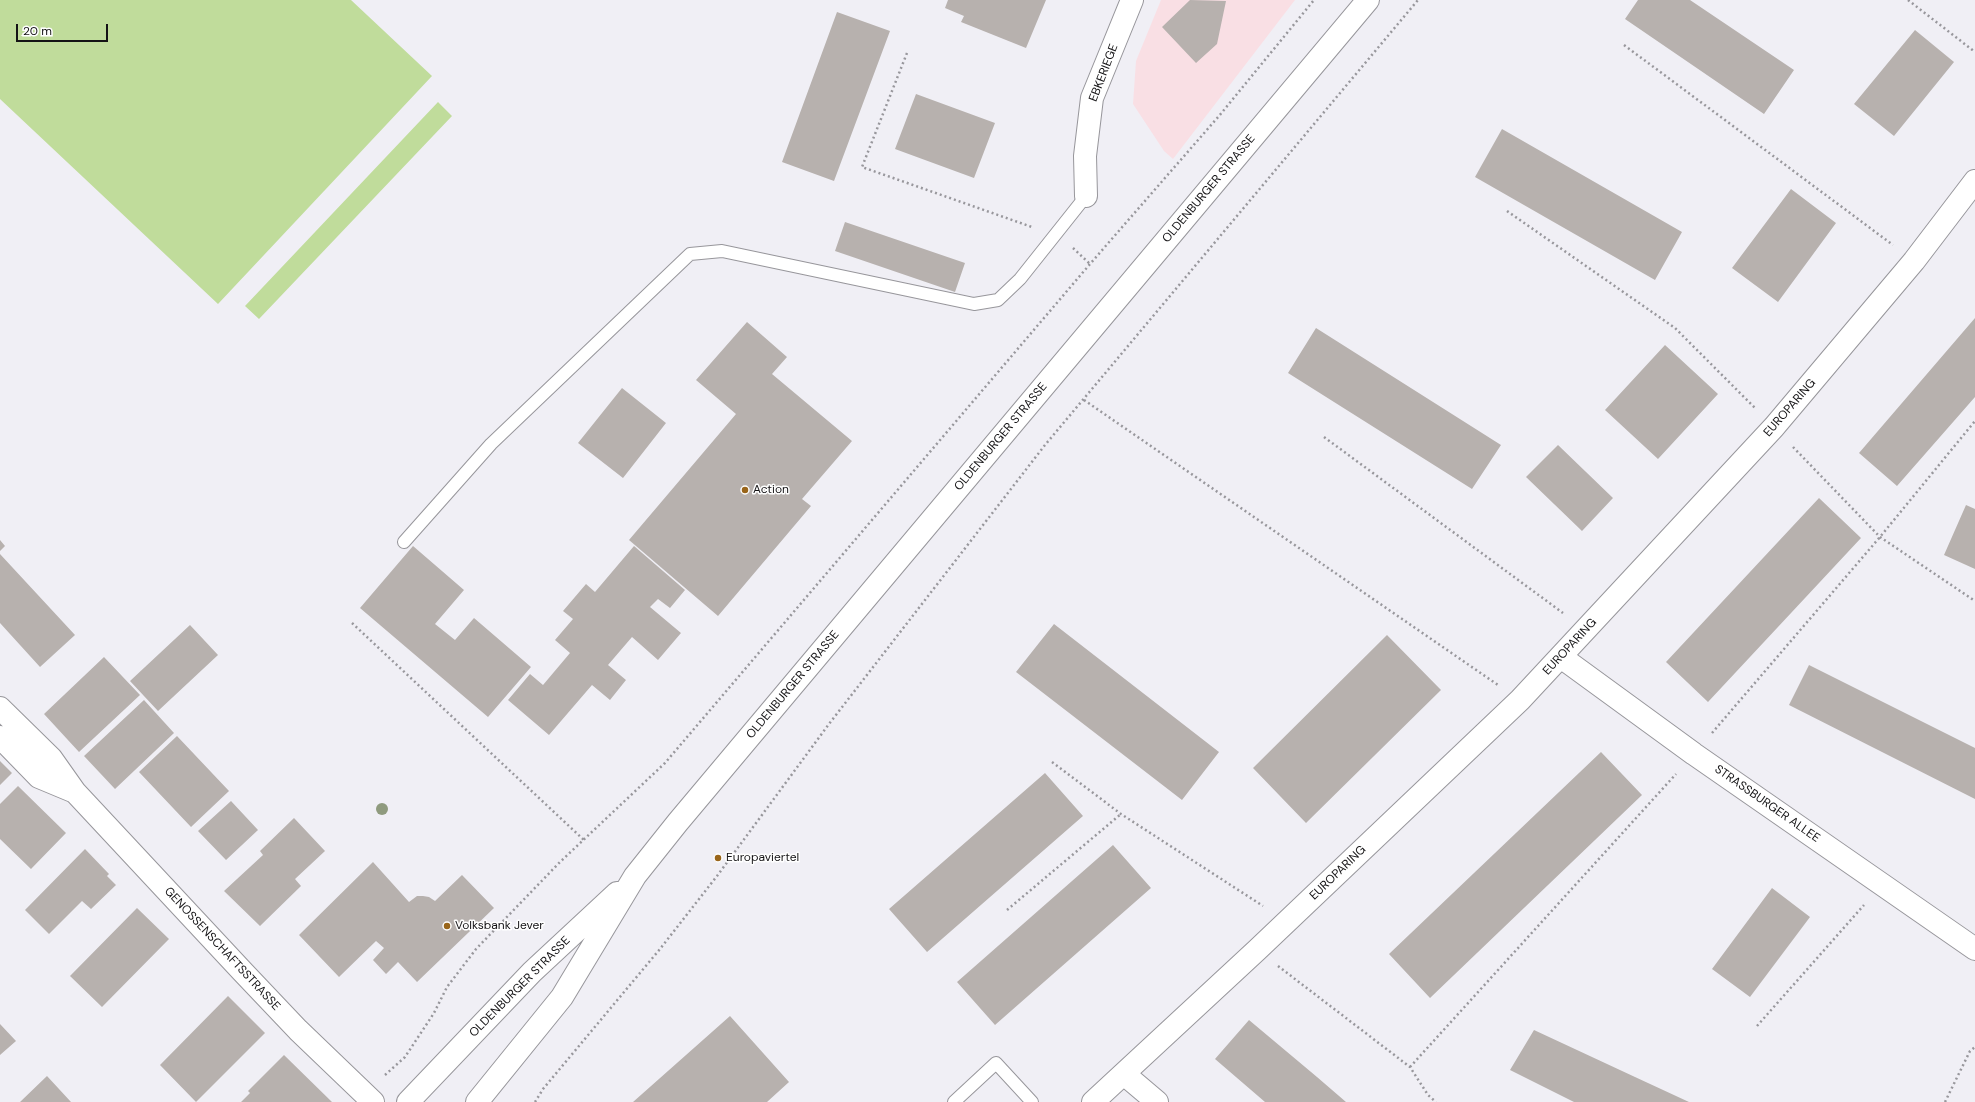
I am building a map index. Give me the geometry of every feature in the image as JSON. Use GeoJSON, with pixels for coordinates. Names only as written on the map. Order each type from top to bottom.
{"type":"FeatureCollection","features":[{"type":"Feature","properties":{"kind":"street","name":"EBKERIEGE"},"geometry":{"type":"LineString","coordinates":[[1086,196],[1085,156],[1092,98],[1132,0]]}},
{"type":"Feature","properties":{"kind":"street","name":"OLDENBURGER STRASSE"},"geometry":{"type":"LineString","coordinates":[[478,1102],[562,997],[635,876],[694,803],[1368,0]]}},
{"type":"Feature","properties":{"kind":"street","name":"EUROPARING"},"geometry":{"type":"LineString","coordinates":[[1093,1102],[1287,922],[1520,700],[1774,427],[1914,261],[1975,180]]}},
{"type":"Feature","properties":{"kind":"street","name":"STRASSBURGER ALLEE"},"geometry":{"type":"LineString","coordinates":[[1561,656],[1694,754],[1975,949]]}},
{"type":"Feature","properties":{"kind":"street","name":"GENOSSENSCHAFTSSTRASSE"},"geometry":{"type":"LineString","coordinates":[[0,708],[51,758],[75,792],[298,1030],[373,1102]]}},
{"type":"Feature","properties":{"kind":"street","name":"GENOSSENSCHAFTSSTRASSE"},"geometry":{"type":"LineString","coordinates":[[0,737],[39,777],[75,792]]}},
{"type":"Feature","properties":{"kind":"street","name":"OLDENBURGER STRASSE"},"geometry":{"type":"LineString","coordinates":[[408,1102],[532,972],[635,876]]}},
{"type":"Feature","properties":{"kind":"street"},"geometry":{"type":"LineString","coordinates":[[1124,1074],[1157,1102]]}},
{"type":"Feature","properties":{"kind":"lane"},"geometry":{"type":"LineString","coordinates":[[404,542],[492,444],[690,254],[722,251],[974,304],[998,300],[1020,279],[1086,196]]}},
{"type":"Feature","properties":{"kind":"lane"},"geometry":{"type":"LineString","coordinates":[[954,1102],[996,1063],[1032,1102]]}},
{"type":"Feature","properties":{"kind":"path"},"geometry":{"type":"LineString","coordinates":[[405,1056],[434,1013],[447,987],[476,949],[560,862],[585,841],[665,763],[1075,282],[1219,116],[1314,0]]}},
{"type":"Feature","properties":{"kind":"path"},"geometry":{"type":"LineString","coordinates":[[535,1102],[542,1089],[665,943],[717,876],[829,724],[1045,445],[1418,0]]}},
{"type":"Feature","properties":{"kind":"path"},"geometry":{"type":"LineString","coordinates":[[1908,0],[1975,52]]}},
{"type":"Feature","properties":{"kind":"path"},"geometry":{"type":"LineString","coordinates":[[1624,45],[1914,261]]}},
{"type":"Feature","properties":{"kind":"path"},"geometry":{"type":"LineString","coordinates":[[907,53],[862,168],[1034,227],[1056,233]]}},
{"type":"Feature","properties":{"kind":"path"},"geometry":{"type":"LineString","coordinates":[[1507,211],[1675,328],[1774,427],[1880,537],[1975,601]]}},
{"type":"Feature","properties":{"kind":"path"},"geometry":{"type":"LineString","coordinates":[[1084,400],[1520,700]]}},
{"type":"Feature","properties":{"kind":"path"},"geometry":{"type":"LineString","coordinates":[[1324,437],[1586,630]]}},
{"type":"Feature","properties":{"kind":"path"},"geometry":{"type":"LineString","coordinates":[[352,622],[585,841]]}},
{"type":"Feature","properties":{"kind":"path"},"geometry":{"type":"LineString","coordinates":[[1052,762],[1121,814],[1287,922]]}},
{"type":"Feature","properties":{"kind":"path"},"geometry":{"type":"LineString","coordinates":[[1007,910],[1121,814]]}},
{"type":"Feature","properties":{"kind":"path"},"geometry":{"type":"LineString","coordinates":[[1757,1026],[1882,885]]}},
{"type":"Feature","properties":{"kind":"path"},"geometry":{"type":"LineString","coordinates":[[1257,950],[1410,1067],[1428,1095],[1436,1102]]}},
{"type":"Feature","properties":{"kind":"path"},"geometry":{"type":"LineString","coordinates":[[1945,1102],[1970,1051],[1975,1047]]}},
{"type":"Feature","properties":{"kind":"shaded area"},"geometry":{"type":"Polygon","coordinates":[[[1161,0],[1295,0],[1173,159],[1164,151],[1133,104],[1136,61],[1161,0]]]}},
{"type":"Feature","properties":{"kind":"green space"},"geometry":{"type":"Polygon","coordinates":[[[0,0],[351,0],[432,76],[218,304],[0,99],[0,0]]]}},
{"type":"Feature","properties":{"kind":"green space"},"geometry":{"type":"Polygon","coordinates":[[[438,102],[452,116],[259,319],[245,306],[438,102]]]}},
{"type":"Feature","properties":{"kind":"building"},"geometry":{"type":"Polygon","coordinates":[[[948,0],[1046,0],[1026,48],[961,22],[964,16],[945,8],[948,0]]]}},
{"type":"Feature","properties":{"kind":"building"},"geometry":{"type":"Polygon","coordinates":[[[1190,0],[1226,1],[1217,44],[1196,63],[1162,27],[1190,0]]]}},
{"type":"Feature","properties":{"kind":"building"},"geometry":{"type":"Polygon","coordinates":[[[1638,0],[1690,0],[1794,70],[1764,114],[1625,19],[1638,0]]]}},
{"type":"Feature","properties":{"kind":"building"},"geometry":{"type":"Polygon","coordinates":[[[837,12],[890,31],[834,181],[782,162],[837,12]]]}},
{"type":"Feature","properties":{"kind":"building"},"geometry":{"type":"Polygon","coordinates":[[[1915,30],[1954,62],[1894,136],[1854,104],[1915,30]]]}},
{"type":"Feature","properties":{"kind":"building"},"geometry":{"type":"Polygon","coordinates":[[[916,94],[995,123],[974,178],[895,149],[916,94]]]}},
{"type":"Feature","properties":{"kind":"building"},"geometry":{"type":"Polygon","coordinates":[[[1502,129],[1682,232],[1655,280],[1475,177],[1502,129]]]}},
{"type":"Feature","properties":{"kind":"building"},"geometry":{"type":"Polygon","coordinates":[[[1791,189],[1836,223],[1778,302],[1732,268],[1791,189]]]}},
{"type":"Feature","properties":{"kind":"building"},"geometry":{"type":"Polygon","coordinates":[[[845,222],[965,263],[955,292],[835,251],[845,222]]]}},
{"type":"Feature","properties":{"kind":"building"},"geometry":{"type":"Polygon","coordinates":[[[1975,318],[1975,397],[1897,486],[1859,453],[1975,318]]]}},
{"type":"Feature","properties":{"kind":"building"},"geometry":{"type":"Polygon","coordinates":[[[747,322],[787,357],[772,374],[852,441],[802,499],[811,506],[718,616],[629,540],[736,414],[696,380],[747,322]]]}},
{"type":"Feature","properties":{"kind":"building"},"geometry":{"type":"Polygon","coordinates":[[[1316,328],[1501,445],[1472,489],[1288,373],[1316,328]]]}},
{"type":"Feature","properties":{"kind":"building"},"geometry":{"type":"Polygon","coordinates":[[[1665,345],[1718,394],[1658,459],[1605,410],[1665,345]]]}},
{"type":"Feature","properties":{"kind":"building"},"geometry":{"type":"Polygon","coordinates":[[[622,388],[666,423],[623,478],[578,443],[622,388]]]}},
{"type":"Feature","properties":{"kind":"building"},"geometry":{"type":"Polygon","coordinates":[[[1558,445],[1613,498],[1582,531],[1526,477],[1558,445]]]}},
{"type":"Feature","properties":{"kind":"building"},"geometry":{"type":"Polygon","coordinates":[[[1819,498],[1861,538],[1708,702],[1666,662],[1819,498]]]}},
{"type":"Feature","properties":{"kind":"building"},"geometry":{"type":"Polygon","coordinates":[[[1966,505],[1975,509],[1975,569],[1944,555],[1966,505]]]}},
{"type":"Feature","properties":{"kind":"building"},"geometry":{"type":"Polygon","coordinates":[[[0,540],[5,546],[0,551],[0,540]]]}},
{"type":"Feature","properties":{"kind":"building"},"geometry":{"type":"Polygon","coordinates":[[[413,546],[464,590],[435,624],[455,640],[474,618],[531,667],[488,717],[360,608],[413,546]]]}},
{"type":"Feature","properties":{"kind":"building"},"geometry":{"type":"Polygon","coordinates":[[[634,546],[685,590],[670,608],[658,599],[650,607],[681,633],[658,660],[632,637],[608,665],[626,680],[610,700],[592,685],[549,735],[508,700],[530,674],[543,685],[570,653],[555,640],[573,619],[563,611],[586,584],[595,592],[634,546]]]}},
{"type":"Feature","properties":{"kind":"building"},"geometry":{"type":"Polygon","coordinates":[[[0,554],[75,635],[40,667],[0,623],[0,554]]]}},
{"type":"Feature","properties":{"kind":"building"},"geometry":{"type":"Polygon","coordinates":[[[1054,624],[1219,752],[1182,800],[1016,672],[1054,624]]]}},
{"type":"Feature","properties":{"kind":"building"},"geometry":{"type":"Polygon","coordinates":[[[190,625],[218,655],[158,711],[130,681],[190,625]]]}},
{"type":"Feature","properties":{"kind":"building"},"geometry":{"type":"Polygon","coordinates":[[[1387,635],[1441,690],[1306,823],[1253,768],[1387,635]]]}},
{"type":"Feature","properties":{"kind":"building"},"geometry":{"type":"Polygon","coordinates":[[[104,657],[140,695],[79,752],[44,714],[104,657]]]}},
{"type":"Feature","properties":{"kind":"building"},"geometry":{"type":"Polygon","coordinates":[[[1809,665],[1975,748],[1975,799],[1789,705],[1809,665]]]}},
{"type":"Feature","properties":{"kind":"building"},"geometry":{"type":"Polygon","coordinates":[[[144,700],[174,733],[115,789],[84,756],[144,700]]]}},
{"type":"Feature","properties":{"kind":"building"},"geometry":{"type":"Polygon","coordinates":[[[177,736],[229,791],[191,827],[139,772],[177,736]]]}},
{"type":"Feature","properties":{"kind":"building"},"geometry":{"type":"Polygon","coordinates":[[[1601,752],[1642,795],[1430,998],[1389,954],[1601,752]]]}},
{"type":"Feature","properties":{"kind":"building"},"geometry":{"type":"Polygon","coordinates":[[[0,761],[12,773],[0,785],[0,761]]]}},
{"type":"Feature","properties":{"kind":"building"},"geometry":{"type":"Polygon","coordinates":[[[1045,773],[1083,816],[927,952],[889,909],[1045,773]]]}},
{"type":"Feature","properties":{"kind":"building"},"geometry":{"type":"Polygon","coordinates":[[[18,786],[66,833],[31,869],[0,839],[0,804],[18,786]]]}},
{"type":"Feature","properties":{"kind":"building"},"geometry":{"type":"Polygon","coordinates":[[[231,801],[258,830],[226,860],[198,831],[231,801]]]}},
{"type":"Feature","properties":{"kind":"building"},"geometry":{"type":"Polygon","coordinates":[[[294,818],[325,851],[295,879],[301,886],[260,926],[224,891],[263,855],[260,851],[294,818]]]}},
{"type":"Feature","properties":{"kind":"building"},"geometry":{"type":"Polygon","coordinates":[[[1113,845],[1151,888],[995,1025],[957,982],[1113,845]]]}},
{"type":"Feature","properties":{"kind":"building"},"geometry":{"type":"Polygon","coordinates":[[[85,849],[109,874],[107,876],[116,885],[91,909],[82,901],[49,934],[25,910],[85,849]]]}},
{"type":"Feature","properties":{"kind":"building"},"geometry":{"type":"Polygon","coordinates":[[[373,862],[409,902],[417,896],[429,897],[435,901],[462,875],[494,908],[417,982],[398,962],[386,974],[373,960],[384,948],[376,941],[339,977],[299,935],[373,862]]]}},
{"type":"Feature","properties":{"kind":"building"},"geometry":{"type":"Polygon","coordinates":[[[1772,888],[1810,917],[1750,997],[1712,969],[1772,888]]]}},
{"type":"Feature","properties":{"kind":"building"},"geometry":{"type":"Polygon","coordinates":[[[137,908],[169,939],[102,1007],[70,976],[137,908]]]}},
{"type":"Feature","properties":{"kind":"building"},"geometry":{"type":"Polygon","coordinates":[[[228,996],[265,1033],[196,1102],[160,1065],[228,996]]]}},
{"type":"Feature","properties":{"kind":"building"},"geometry":{"type":"Polygon","coordinates":[[[730,1016],[789,1082],[767,1102],[633,1102],[730,1016]]]}},
{"type":"Feature","properties":{"kind":"building"},"geometry":{"type":"Polygon","coordinates":[[[1249,1020],[1346,1102],[1265,1102],[1215,1059],[1249,1020]]]}},
{"type":"Feature","properties":{"kind":"building"},"geometry":{"type":"Polygon","coordinates":[[[0,1024],[16,1041],[0,1055],[0,1024]]]}},
{"type":"Feature","properties":{"kind":"building"},"geometry":{"type":"Polygon","coordinates":[[[1534,1030],[1689,1102],[1574,1102],[1510,1070],[1534,1030]]]}},
{"type":"Feature","properties":{"kind":"building"},"geometry":{"type":"Polygon","coordinates":[[[284,1055],[332,1102],[241,1102],[250,1093],[248,1091],[284,1055]]]}},
{"type":"Feature","properties":{"kind":"building"},"geometry":{"type":"Polygon","coordinates":[[[47,1076],[71,1102],[20,1102],[47,1076]]]}},
{"type":"Feature","properties":{"kind":"place","name":"Action"},"geometry":{"type":"Point","coordinates":[745,490]}},
{"type":"Feature","properties":{"kind":"place","name":"Europaviertel"},"geometry":{"type":"Point","coordinates":[718,858]}},
{"type":"Feature","properties":{"kind":"place","name":"Volksbank Jever"},"geometry":{"type":"Point","coordinates":[447,926]}}]}
